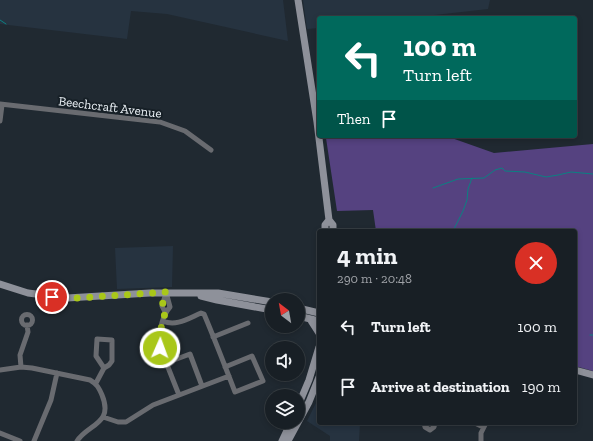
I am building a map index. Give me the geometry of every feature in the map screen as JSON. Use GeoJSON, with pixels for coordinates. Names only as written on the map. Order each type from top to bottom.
{"type":"FeatureCollection","features":[{"type":"Feature","properties":{"kind":"main road"},"geometry":{"type":"LineString","coordinates":[[298,0],[317,122]]}},
{"type":"Feature","properties":{"kind":"main road"},"geometry":{"type":"LineString","coordinates":[[319,138],[329,220],[333,225],[333,229]]}},
{"type":"Feature","properties":{"kind":"main road"},"geometry":{"type":"LineString","coordinates":[[326,229],[325,225],[329,220]]}},
{"type":"Feature","properties":{"kind":"main road"},"geometry":{"type":"LineString","coordinates":[[0,284],[28,293],[67,298],[166,292],[193,294],[218,293],[265,301]]}},
{"type":"Feature","properties":{"kind":"main road"},"geometry":{"type":"LineString","coordinates":[[193,294],[265,309]]}},
{"type":"Feature","properties":{"kind":"main road"},"geometry":{"type":"LineString","coordinates":[[306,310],[317,307]]}},
{"type":"Feature","properties":{"kind":"main road"},"geometry":{"type":"LineString","coordinates":[[306,310],[317,313]]}},
{"type":"Feature","properties":{"kind":"main road"},"geometry":{"type":"LineString","coordinates":[[305,318],[317,321]]}},
{"type":"Feature","properties":{"kind":"main road"},"geometry":{"type":"LineString","coordinates":[[310,319],[317,330]]}},
{"type":"Feature","properties":{"kind":"main road"},"geometry":{"type":"LineString","coordinates":[[305,389],[317,354]]}},
{"type":"Feature","properties":{"kind":"main road"},"geometry":{"type":"LineString","coordinates":[[577,370],[593,375]]}},
{"type":"Feature","properties":{"kind":"main road"},"geometry":{"type":"LineString","coordinates":[[288,441],[306,408],[317,382]]}},
{"type":"Feature","properties":{"kind":"main road"},"geometry":{"type":"LineString","coordinates":[[282,441],[288,429]]}},
{"type":"Feature","properties":{"kind":"street"},"geometry":{"type":"LineString","coordinates":[[0,121],[1,104]]}},
{"type":"Feature","properties":{"kind":"street","name":"Beechcraft Avenue"},"geometry":{"type":"LineString","coordinates":[[1,104],[160,122],[185,131],[211,150]]}},
{"type":"Feature","properties":{"kind":"street"},"geometry":{"type":"LineString","coordinates":[[166,292],[162,306],[165,312],[158,342],[179,395]]}},
{"type":"Feature","properties":{"kind":"street"},"geometry":{"type":"LineString","coordinates":[[163,321],[170,324],[175,324],[202,313],[204,314],[225,367],[229,376],[235,392],[263,381],[252,356],[225,367]]}},
{"type":"Feature","properties":{"kind":"street"},"geometry":{"type":"LineString","coordinates":[[213,337],[248,323]]}},
{"type":"Feature","properties":{"kind":"street"},"geometry":{"type":"LineString","coordinates":[[21,367],[20,355],[28,332],[27,325]]}},
{"type":"Feature","properties":{"kind":"street"},"geometry":{"type":"LineString","coordinates":[[96,383],[104,368],[112,362],[112,340],[97,339],[96,356],[104,368]]}},
{"type":"Feature","properties":{"kind":"street"},"geometry":{"type":"LineString","coordinates":[[166,363],[190,354],[202,386]]}},
{"type":"Feature","properties":{"kind":"street"},"geometry":{"type":"LineString","coordinates":[[0,370],[21,367],[32,368],[90,380],[96,383],[104,399],[105,409],[103,417],[96,425],[82,435],[78,441]]}},
{"type":"Feature","properties":{"kind":"street"},"geometry":{"type":"LineString","coordinates":[[34,441],[51,400],[57,373]]}},
{"type":"Feature","properties":{"kind":"street"},"geometry":{"type":"LineString","coordinates":[[103,417],[118,422],[126,422],[153,405],[229,376]]}},
{"type":"Feature","properties":{"kind":"street"},"geometry":{"type":"LineString","coordinates":[[424,425],[430,430],[434,425]]}},
{"type":"Feature","properties":{"kind":"street"},"geometry":{"type":"LineString","coordinates":[[480,441],[484,425]]}},
{"type":"Feature","properties":{"kind":"street"},"geometry":{"type":"LineString","coordinates":[[0,433],[20,441]]}},
{"type":"Feature","properties":{"kind":"shaded area"},"geometry":{"type":"Polygon","coordinates":[[[0,0],[283,0],[288,41],[167,14],[131,11],[127,39],[0,24],[0,0]]]}},
{"type":"Feature","properties":{"kind":"shaded area"},"geometry":{"type":"Polygon","coordinates":[[[303,0],[490,0],[488,9],[426,16],[317,16],[317,28],[307,29],[303,0]]]}},
{"type":"Feature","properties":{"kind":"shaded area"},"geometry":{"type":"Polygon","coordinates":[[[326,138],[452,138],[494,153],[593,144],[593,371],[577,367],[577,229],[376,229],[373,210],[337,211],[326,138]]]}},
{"type":"Feature","properties":{"kind":"shaded area"},"geometry":{"type":"Polygon","coordinates":[[[173,246],[172,287],[117,289],[115,248],[173,246]]]}},
{"type":"Feature","properties":{"kind":"shaded area"},"geometry":{"type":"Polygon","coordinates":[[[317,401],[317,425],[360,425],[359,441],[330,441],[330,436],[307,421],[317,401]]]}},
{"type":"Feature","properties":{"kind":"waterway"},"geometry":{"type":"LineString","coordinates":[[0,20],[6,24]]}},
{"type":"Feature","properties":{"kind":"waterway"},"geometry":{"type":"LineString","coordinates":[[433,188],[458,179],[484,178],[495,170],[502,168],[505,171],[525,172],[546,177],[571,172],[593,174]]}},
{"type":"Feature","properties":{"kind":"waterway"},"geometry":{"type":"LineString","coordinates":[[454,229],[467,200],[468,189],[472,178]]}},
{"type":"Feature","properties":{"kind":"route"},"geometry":{"type":"LineString","coordinates":[[52,297],[78,298],[166,292],[162,306],[165,312],[158,342],[160,348]]}}]}
